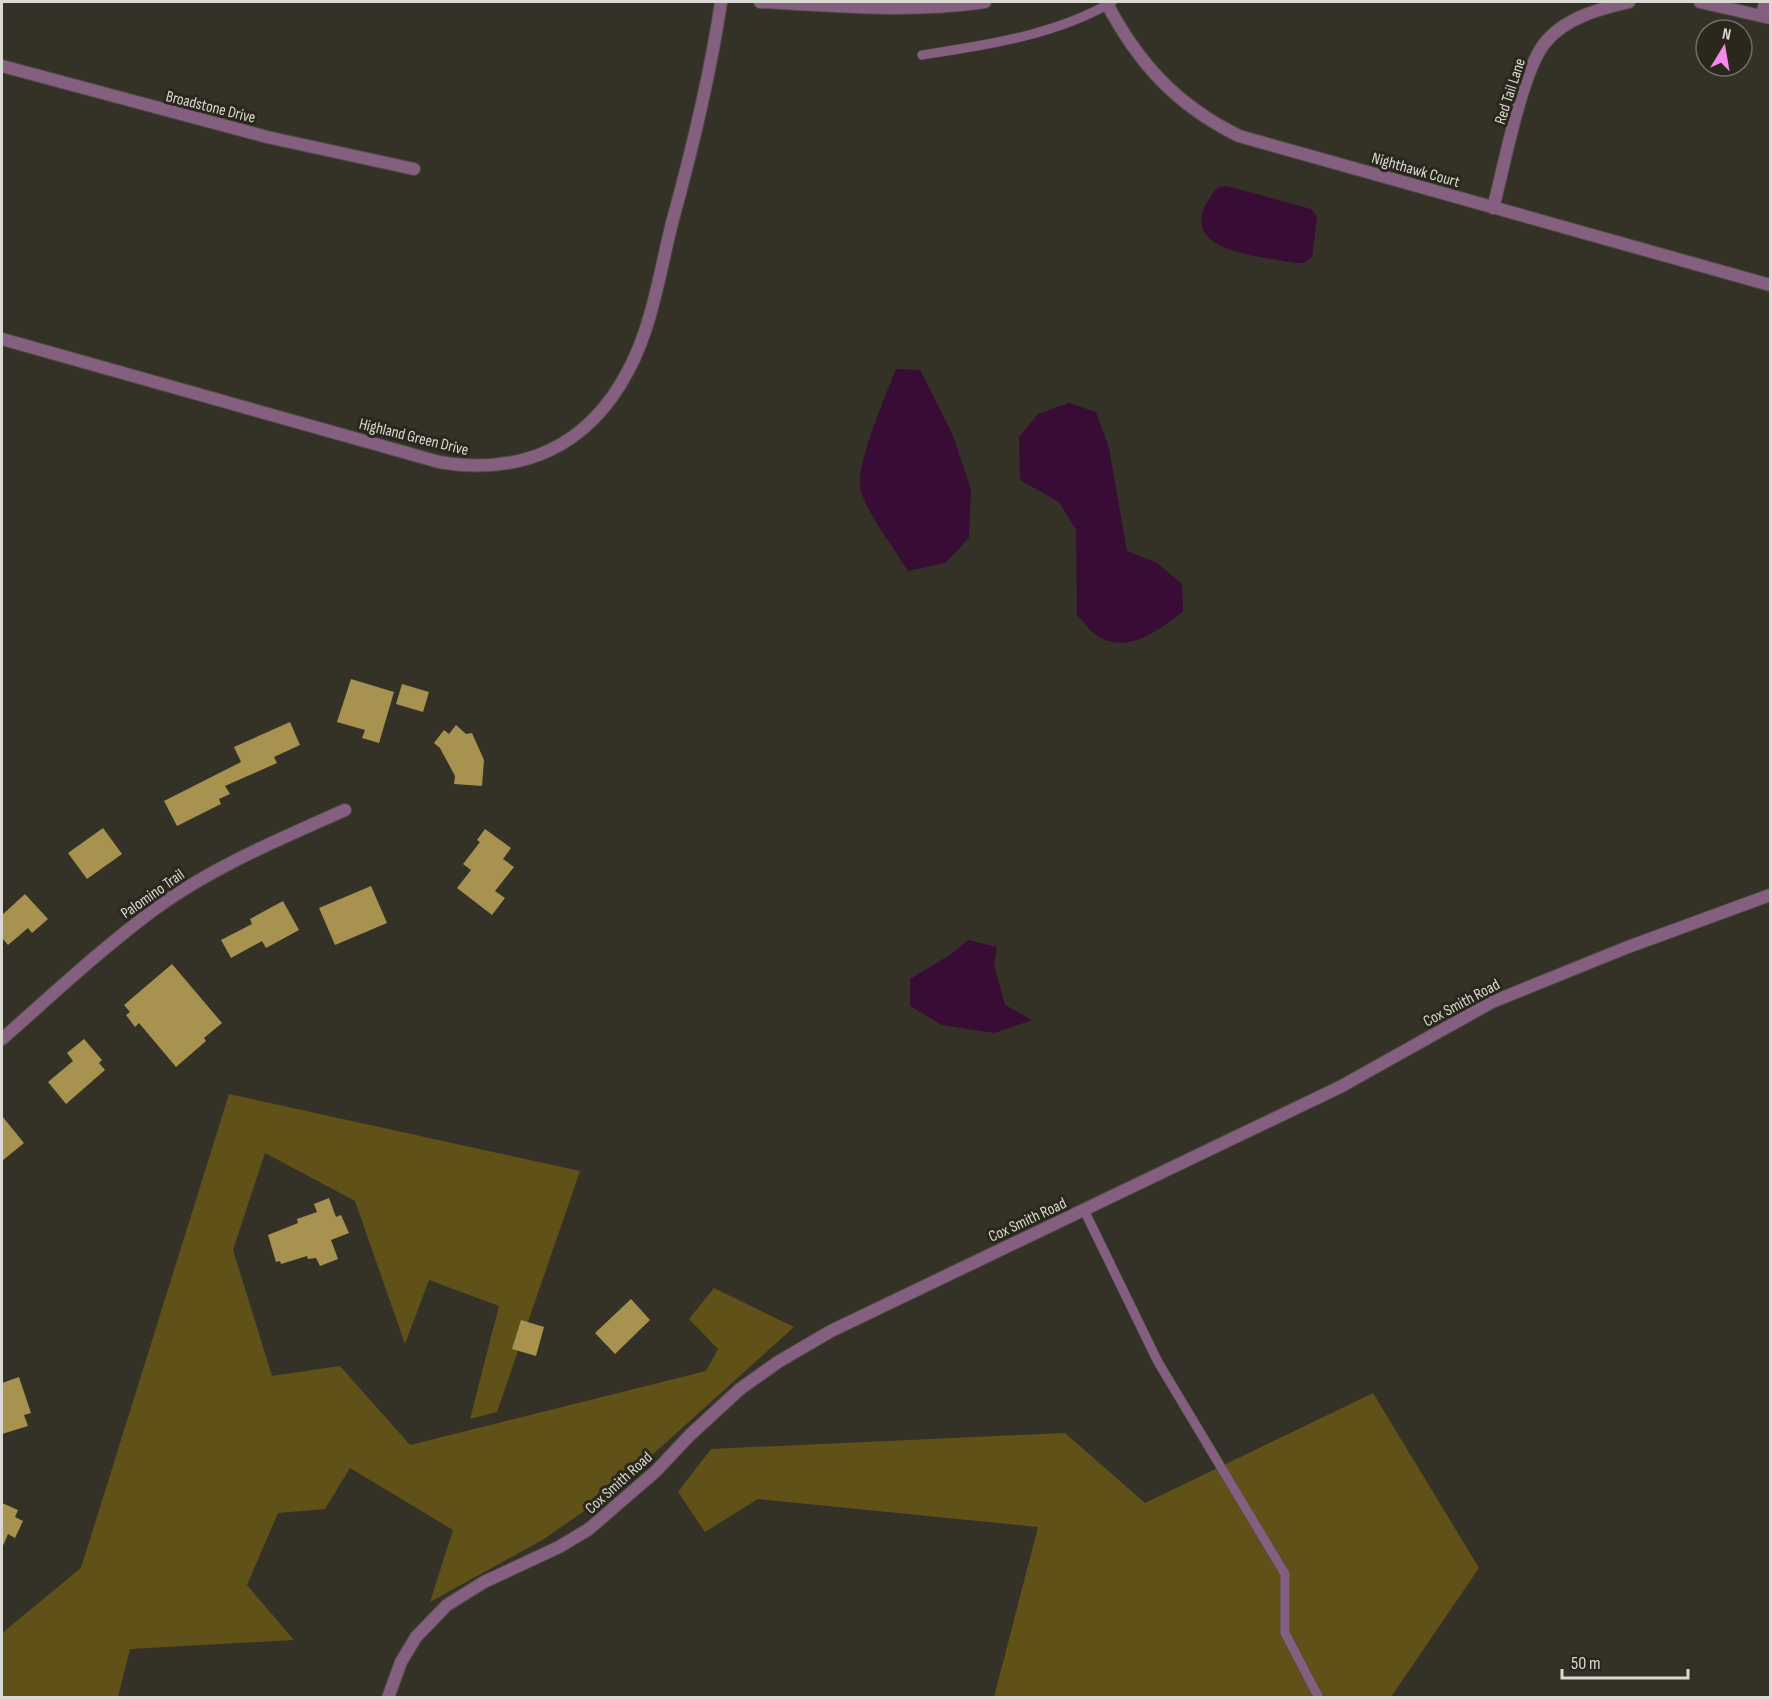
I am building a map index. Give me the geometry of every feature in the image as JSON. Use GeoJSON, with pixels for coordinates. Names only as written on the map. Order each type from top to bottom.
{"type":"FeatureCollection","features":[{"type":"Feature","properties":{"kind":"street","name":"Highland Green Drive"},"geometry":{"type":"LineString","coordinates":[[2,339],[439,462],[470,467],[494,466],[521,462],[544,453],[574,438],[591,422],[629,371],[645,327],[698,124],[712,65],[721,2]]}},
{"type":"Feature","properties":{"kind":"street"},"geometry":{"type":"LineString","coordinates":[[760,2],[936,9],[986,2]]}},
{"type":"Feature","properties":{"kind":"street","name":"Nighthawk Court"},"geometry":{"type":"LineString","coordinates":[[1109,2],[1126,40],[1150,69],[1187,105],[1213,123],[1265,144],[1770,285]]}},
{"type":"Feature","properties":{"kind":"street","name":"Red Tail Lane"},"geometry":{"type":"LineString","coordinates":[[1493,208],[1529,74],[1544,44],[1575,19],[1629,2]]}},
{"type":"Feature","properties":{"kind":"street"},"geometry":{"type":"LineString","coordinates":[[1700,2],[1766,17],[1765,2]]}},
{"type":"Feature","properties":{"kind":"street","name":"Broadstone Drive"},"geometry":{"type":"LineString","coordinates":[[2,66],[267,137],[414,169]]}},
{"type":"Feature","properties":{"kind":"street","name":"Palomino Trail"},"geometry":{"type":"LineString","coordinates":[[2,1039],[107,947],[156,908],[231,863],[345,810]]}},
{"type":"Feature","properties":{"kind":"street","name":"Cox Smith Road"},"geometry":{"type":"LineString","coordinates":[[388,1698],[401,1662],[416,1637],[447,1605],[484,1582],[559,1548],[608,1516],[740,1389],[778,1362],[836,1329],[1340,1087],[1492,1002],[1608,954],[1770,896]]}},
{"type":"Feature","properties":{"kind":"lane"},"geometry":{"type":"LineString","coordinates":[[922,55],[1017,38],[1064,24],[1109,2]]}},
{"type":"Feature","properties":{"kind":"lane"},"geometry":{"type":"LineString","coordinates":[[1084,1210],[1158,1362],[1284,1574],[1285,1633],[1319,1698]]}},
{"type":"Feature","properties":{"kind":"shaded area"},"geometry":{"type":"Polygon","coordinates":[[[1227,186],[1311,209],[1317,217],[1312,257],[1304,263],[1296,263],[1258,257],[1221,246],[1208,237],[1202,224],[1204,208],[1218,187],[1227,186]]]}},
{"type":"Feature","properties":{"kind":"shaded area"},"geometry":{"type":"Polygon","coordinates":[[[896,369],[920,370],[952,433],[971,489],[969,538],[945,563],[908,571],[870,511],[861,492],[860,481],[866,449],[896,369]]]}},
{"type":"Feature","properties":{"kind":"shaded area"},"geometry":{"type":"Polygon","coordinates":[[[1069,403],[1096,412],[1109,448],[1127,551],[1157,563],[1182,584],[1183,611],[1165,625],[1134,641],[1112,642],[1101,638],[1091,631],[1077,615],[1076,530],[1059,502],[1020,480],[1019,437],[1038,414],[1069,403]]]}},
{"type":"Feature","properties":{"kind":"shaded area"},"geometry":{"type":"Polygon","coordinates":[[[968,940],[997,947],[994,965],[1005,1005],[1032,1020],[994,1033],[942,1025],[910,1006],[910,979],[950,955],[968,940]]]}},
{"type":"Feature","properties":{"kind":"shaded area"},"geometry":{"type":"Polygon","coordinates":[[[229,1094],[580,1171],[497,1412],[470,1419],[499,1306],[429,1280],[405,1344],[355,1201],[265,1153],[233,1250],[272,1376],[340,1366],[410,1445],[706,1371],[718,1349],[689,1319],[714,1288],[794,1327],[610,1493],[544,1539],[430,1602],[453,1530],[350,1468],[325,1509],[278,1513],[247,1585],[294,1640],[130,1649],[118,1697],[2,1698],[2,1633],[81,1568],[229,1094]]]}},
{"type":"Feature","properties":{"kind":"shaded area"},"geometry":{"type":"Polygon","coordinates":[[[1373,1393],[1479,1568],[1391,1697],[994,1697],[1038,1527],[758,1499],[705,1532],[678,1492],[711,1449],[1065,1433],[1145,1503],[1373,1393]]]}},
{"type":"Feature","properties":{"kind":"building"},"geometry":{"type":"Polygon","coordinates":[[[351,679],[394,692],[379,743],[362,738],[365,730],[337,722],[351,679]]]}},
{"type":"Feature","properties":{"kind":"building"},"geometry":{"type":"Polygon","coordinates":[[[402,684],[429,692],[423,712],[396,704],[402,684]]]}},
{"type":"Feature","properties":{"kind":"building"},"geometry":{"type":"Polygon","coordinates":[[[290,722],[300,745],[274,757],[277,763],[225,786],[230,794],[219,799],[221,804],[177,826],[164,801],[241,762],[234,747],[290,722]]]}},
{"type":"Feature","properties":{"kind":"building"},"geometry":{"type":"Polygon","coordinates":[[[456,725],[466,734],[472,733],[484,760],[482,786],[454,784],[455,776],[440,748],[434,743],[444,730],[449,734],[456,725]]]}},
{"type":"Feature","properties":{"kind":"building"},"geometry":{"type":"Polygon","coordinates":[[[103,828],[122,854],[87,879],[68,853],[103,828]]]}},
{"type":"Feature","properties":{"kind":"building"},"geometry":{"type":"Polygon","coordinates":[[[485,829],[511,848],[503,859],[514,867],[495,891],[505,898],[492,915],[457,888],[471,870],[463,864],[480,842],[477,840],[485,829]]]}},
{"type":"Feature","properties":{"kind":"building"},"geometry":{"type":"Polygon","coordinates":[[[371,886],[387,923],[335,945],[319,908],[371,886]]]}},
{"type":"Feature","properties":{"kind":"building"},"geometry":{"type":"Polygon","coordinates":[[[25,894],[48,919],[32,933],[28,928],[8,945],[2,938],[2,915],[25,894]]]}},
{"type":"Feature","properties":{"kind":"building"},"geometry":{"type":"Polygon","coordinates":[[[283,901],[299,930],[266,948],[262,941],[231,958],[221,940],[252,924],[250,919],[283,901]]]}},
{"type":"Feature","properties":{"kind":"building"},"geometry":{"type":"Polygon","coordinates":[[[172,964],[222,1023],[204,1038],[206,1041],[176,1067],[139,1023],[135,1027],[126,1015],[130,1012],[124,1005],[172,964]]]}},
{"type":"Feature","properties":{"kind":"building"},"geometry":{"type":"Polygon","coordinates":[[[84,1039],[102,1060],[99,1063],[105,1070],[66,1104],[48,1082],[73,1061],[67,1053],[84,1039]]]}},
{"type":"Feature","properties":{"kind":"building"},"geometry":{"type":"Polygon","coordinates":[[[2,1116],[24,1143],[2,1161],[2,1116]]]}},
{"type":"Feature","properties":{"kind":"building"},"geometry":{"type":"Polygon","coordinates":[[[329,1198],[336,1217],[341,1215],[349,1233],[331,1240],[338,1259],[320,1266],[316,1258],[308,1259],[307,1256],[281,1264],[280,1261],[276,1262],[268,1235],[298,1223],[297,1219],[317,1212],[314,1204],[329,1198]]]}},
{"type":"Feature","properties":{"kind":"building"},"geometry":{"type":"Polygon","coordinates":[[[631,1299],[650,1320],[615,1354],[595,1333],[631,1299]]]}},
{"type":"Feature","properties":{"kind":"building"},"geometry":{"type":"Polygon","coordinates":[[[521,1320],[544,1327],[536,1356],[512,1349],[521,1320]]]}},
{"type":"Feature","properties":{"kind":"building"},"geometry":{"type":"Polygon","coordinates":[[[19,1377],[31,1413],[24,1415],[28,1426],[2,1434],[2,1383],[19,1377]]]}},
{"type":"Feature","properties":{"kind":"building"},"geometry":{"type":"Polygon","coordinates":[[[2,1503],[18,1510],[15,1517],[23,1521],[15,1538],[8,1534],[2,1548],[2,1503]]]}}]}
